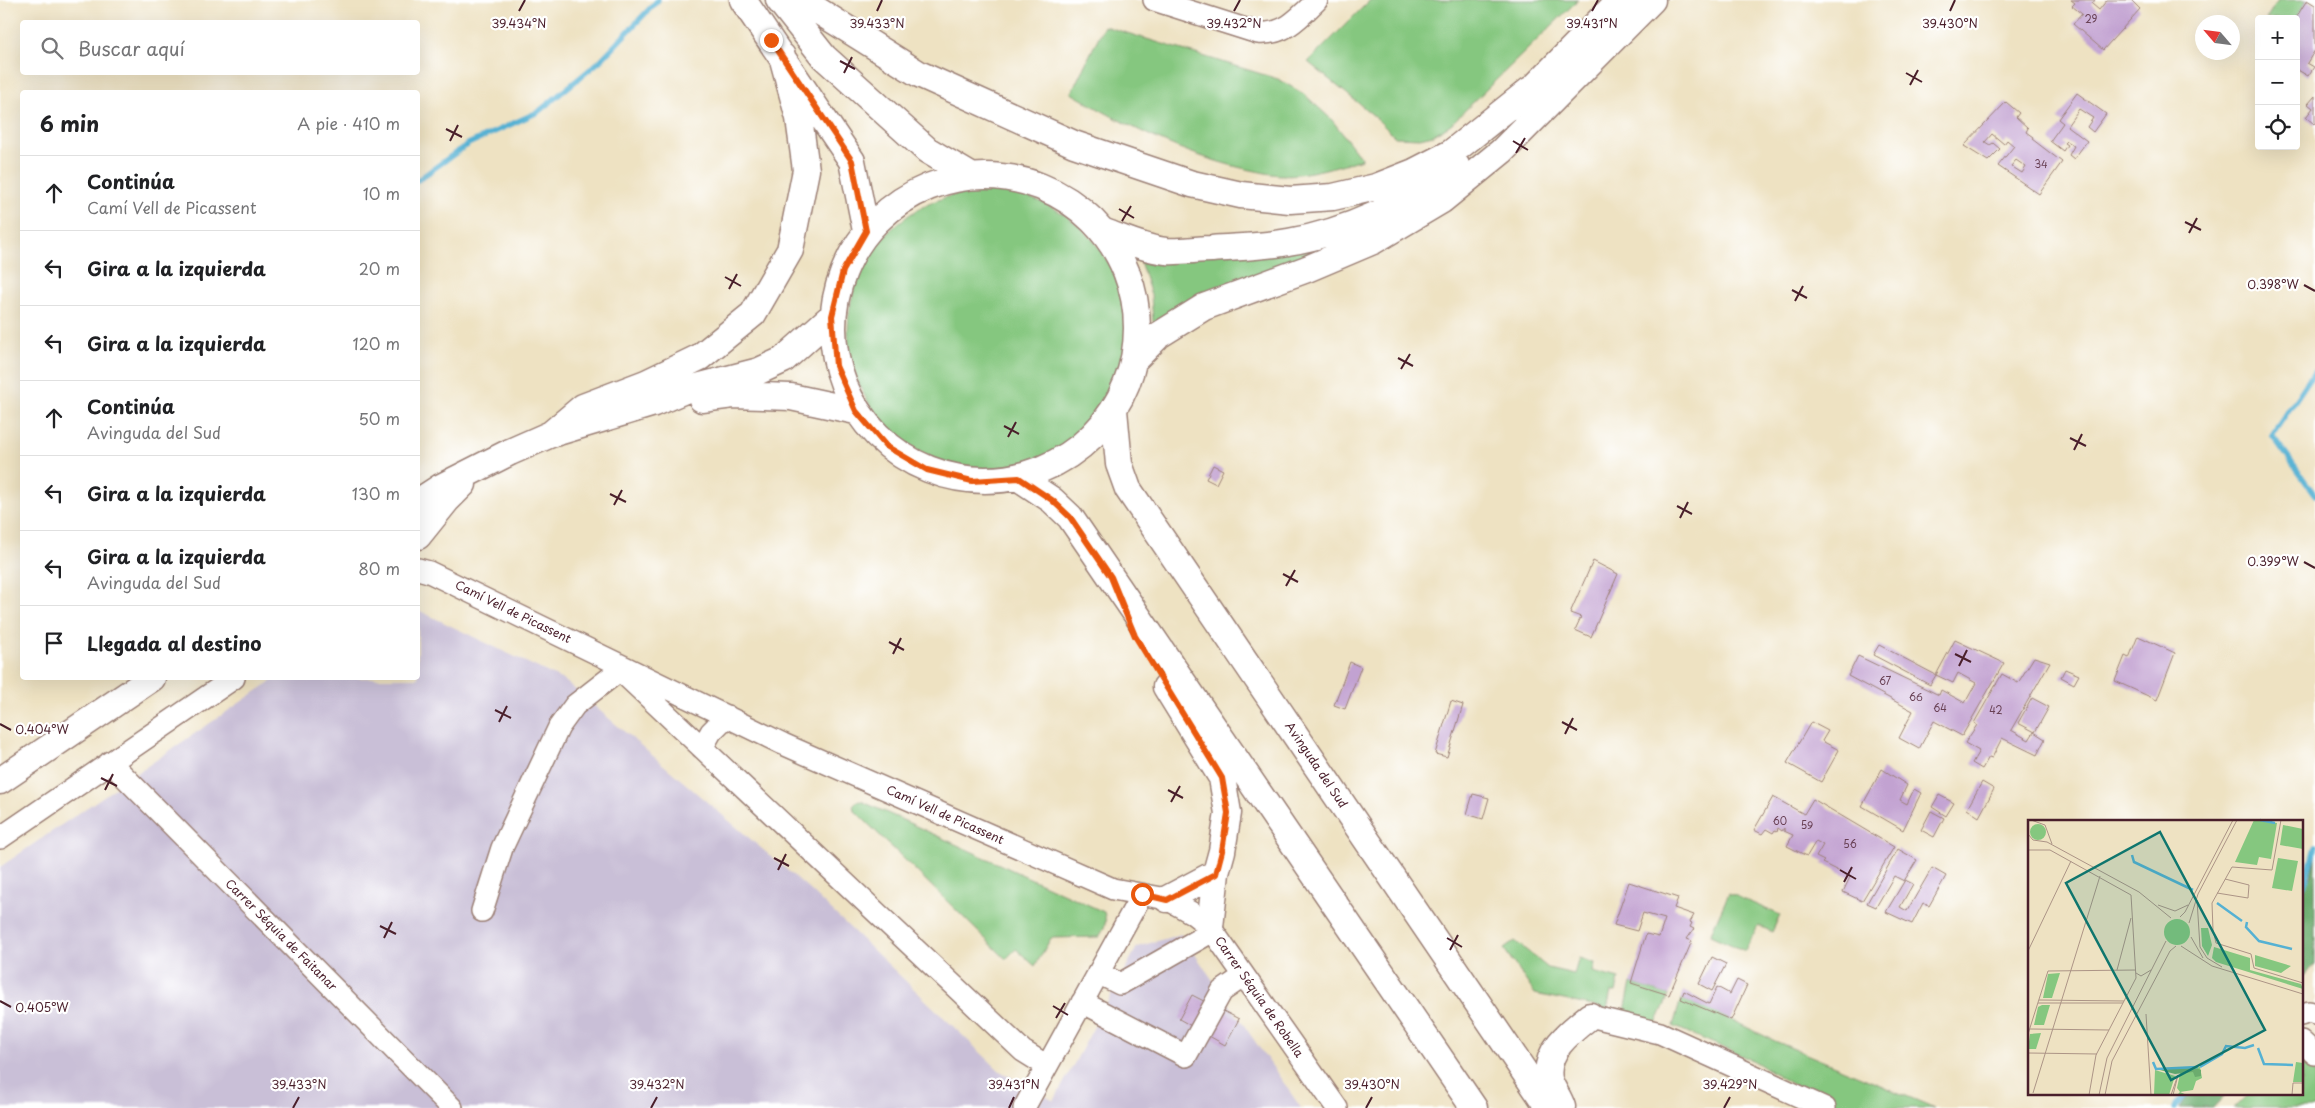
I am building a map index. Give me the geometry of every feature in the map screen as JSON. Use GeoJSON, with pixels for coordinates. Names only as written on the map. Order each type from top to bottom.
{"type":"FeatureCollection","features":[{"type":"Feature","properties":{"kind":"main road"},"geometry":{"type":"LineString","coordinates":[[743,0],[852,161],[866,231]]}},
{"type":"Feature","properties":{"kind":"main road"},"geometry":{"type":"LineString","coordinates":[[778,0],[824,57],[927,150],[969,175]]}},
{"type":"Feature","properties":{"kind":"main road"},"geometry":{"type":"LineString","coordinates":[[802,0],[919,74],[1074,144],[1192,184],[1241,195],[1290,200],[1333,197],[1376,187],[1414,172],[1451,153],[1530,90]]}},
{"type":"Feature","properties":{"kind":"main road"},"geometry":{"type":"LineString","coordinates":[[1105,232],[1132,243],[1165,251],[1258,247],[1290,242],[1355,223],[1419,192],[1447,172],[1502,125],[1530,90],[1620,0]]}},
{"type":"Feature","properties":{"kind":"main road"},"geometry":{"type":"LineString","coordinates":[[1134,360],[1159,335],[1204,307],[1307,269],[1373,241],[1442,200],[1502,151],[1652,0]]}},
{"type":"Feature","properties":{"kind":"main road"},"geometry":{"type":"LineString","coordinates":[[550,434],[583,407],[646,382],[700,357],[753,314],[790,250],[806,170],[799,118],[782,56]]}},
{"type":"Feature","properties":{"kind":"main road"},"geometry":{"type":"LineString","coordinates":[[969,175],[1020,178],[1067,198],[1105,232],[1126,268],[1137,308],[1134,360],[1129,381],[1114,410],[1089,441],[1056,464],[1019,478],[972,481],[927,470],[886,446],[856,411],[836,366],[832,316],[843,271],[866,231],[895,204],[930,185],[969,175]]}},
{"type":"Feature","properties":{"kind":"main road"},"geometry":{"type":"LineString","coordinates":[[420,501],[481,467],[550,434],[654,403],[685,390],[759,371],[783,360],[832,316]]}},
{"type":"Feature","properties":{"kind":"main road"},"geometry":{"type":"LineString","coordinates":[[654,403],[733,395],[791,397],[856,411]]}},
{"type":"Feature","properties":{"kind":"main road","name":"Avinguda del Sud"},"geometry":{"type":"LineString","coordinates":[[1114,410],[1118,464],[1128,489],[1549,1108]]}},
{"type":"Feature","properties":{"kind":"main road"},"geometry":{"type":"LineString","coordinates":[[420,534],[447,500],[481,467]]}},
{"type":"Feature","properties":{"kind":"main road"},"geometry":{"type":"LineString","coordinates":[[1019,478],[1052,500],[1070,517],[1474,1108]]}},
{"type":"Feature","properties":{"kind":"main road"},"geometry":{"type":"LineString","coordinates":[[1111,577],[1135,636],[1222,778],[1228,813],[1216,874],[1211,929]]}},
{"type":"Feature","properties":{"kind":"main road"},"geometry":{"type":"LineString","coordinates":[[0,781],[149,680]]}},
{"type":"Feature","properties":{"kind":"main road"},"geometry":{"type":"LineString","coordinates":[[1167,900],[1216,874]]}},
{"type":"Feature","properties":{"kind":"main road"},"geometry":{"type":"LineString","coordinates":[[1562,1108],[1559,1098],[1549,1081],[1548,1068],[1554,1051],[1568,1034],[1590,1016]]}},
{"type":"Feature","properties":{"kind":"street"},"geometry":{"type":"LineString","coordinates":[[1154,0],[1258,33],[1269,34],[1286,28],[1317,0]]}},
{"type":"Feature","properties":{"kind":"street","name":"Camí Vell de Picassent"},"geometry":{"type":"LineString","coordinates":[[420,570],[429,572],[614,664],[783,744],[1113,889],[1167,900]]}},
{"type":"Feature","properties":{"kind":"street"},"geometry":{"type":"LineString","coordinates":[[482,911],[502,848],[558,727],[575,705],[614,664]]}},
{"type":"Feature","properties":{"kind":"street","name":"Camí Vell de Picassent"},"geometry":{"type":"LineString","coordinates":[[614,664],[1023,1051],[1046,1066]]}},
{"type":"Feature","properties":{"kind":"street"},"geometry":{"type":"LineString","coordinates":[[0,838],[231,680]]}},
{"type":"Feature","properties":{"kind":"street"},"geometry":{"type":"LineString","coordinates":[[702,748],[711,732],[726,716]]}},
{"type":"Feature","properties":{"kind":"street","name":"Carrer Séquia de Faitanar"},"geometry":{"type":"LineString","coordinates":[[110,762],[452,1108]]}},
{"type":"Feature","properties":{"kind":"street"},"geometry":{"type":"LineString","coordinates":[[1024,1108],[1142,894]]}},
{"type":"Feature","properties":{"kind":"street","name":"Carrer Séquia de Robella"},"geometry":{"type":"LineString","coordinates":[[1167,900],[1192,914],[1211,929],[1337,1108]]}},
{"type":"Feature","properties":{"kind":"street"},"geometry":{"type":"LineString","coordinates":[[1098,973],[1120,984],[1211,929]]}},
{"type":"Feature","properties":{"kind":"street"},"geometry":{"type":"LineString","coordinates":[[1082,1002],[1186,1056],[1222,991],[1244,976]]}},
{"type":"Feature","properties":{"kind":"street"},"geometry":{"type":"LineString","coordinates":[[2302,1015],[2309,1012],[2315,1014]]}},
{"type":"Feature","properties":{"kind":"street"},"geometry":{"type":"LineString","coordinates":[[1590,1016],[1660,1033],[1825,1108]]}},
{"type":"Feature","properties":{"kind":"street"},"geometry":{"type":"LineString","coordinates":[[2302,1041],[2315,1054]]}},
{"type":"Feature","properties":{"kind":"shaded area"},"geometry":{"type":"Polygon","coordinates":[[[420,611],[565,681],[808,888],[1000,1071],[1054,1101],[1137,947],[1181,934],[1301,1108],[0,1108],[0,867],[273,680],[420,680],[420,611]]]}},
{"type":"Feature","properties":{"kind":"green space"},"geometry":{"type":"Polygon","coordinates":[[[1370,0],[1578,0],[1451,124],[1433,135],[1420,138],[1395,137],[1374,116],[1308,62],[1370,0]]]}},
{"type":"Feature","properties":{"kind":"green space"},"geometry":{"type":"Polygon","coordinates":[[[2278,0],[2307,0],[2298,15],[2269,15],[2278,0]]]}},
{"type":"Feature","properties":{"kind":"green space"},"geometry":{"type":"Polygon","coordinates":[[[1104,26],[1278,79],[1304,94],[1332,120],[1362,159],[1313,172],[1293,175],[1274,174],[1246,169],[1200,156],[1133,127],[1071,93],[1104,26]]]}},
{"type":"Feature","properties":{"kind":"green space"},"geometry":{"type":"Polygon","coordinates":[[[987,191],[1014,194],[1040,202],[1064,215],[1085,232],[1102,253],[1115,277],[1123,303],[1126,330],[1123,357],[1115,383],[1102,407],[1085,428],[1064,445],[1040,458],[1014,466],[987,469],[960,466],[934,458],[910,445],[889,428],[872,407],[859,383],[851,357],[848,330],[851,303],[859,277],[872,253],[889,232],[910,215],[934,202],[960,194],[987,191]]]}},
{"type":"Feature","properties":{"kind":"green space"},"geometry":{"type":"Polygon","coordinates":[[[1393,217],[1155,323],[1153,321],[1151,295],[1139,258],[1393,217]]]}},
{"type":"Feature","properties":{"kind":"green space"},"geometry":{"type":"Polygon","coordinates":[[[861,801],[1104,912],[1105,925],[1103,931],[1099,937],[1051,938],[1035,966],[1016,949],[1006,959],[854,810],[853,805],[861,801]]]}},
{"type":"Feature","properties":{"kind":"green space"},"geometry":{"type":"Polygon","coordinates":[[[2315,854],[2315,965],[2302,979],[2302,888],[2311,875],[2315,854]]]}},
{"type":"Feature","properties":{"kind":"green space"},"geometry":{"type":"Polygon","coordinates":[[[1729,893],[1780,915],[1772,932],[1758,925],[1745,951],[1710,935],[1729,893]]]}},
{"type":"Feature","properties":{"kind":"green space"},"geometry":{"type":"Polygon","coordinates":[[[1515,941],[1548,968],[1574,974],[1579,958],[1595,963],[1593,972],[1619,979],[1616,992],[1611,992],[1607,1009],[1535,994],[1504,949],[1515,941]]]}},
{"type":"Feature","properties":{"kind":"green space"},"geometry":{"type":"Polygon","coordinates":[[[1631,983],[1669,995],[1656,1024],[1624,1015],[1631,983]]]}},
{"type":"Feature","properties":{"kind":"green space"},"geometry":{"type":"Polygon","coordinates":[[[1681,999],[1719,1014],[1775,1041],[1935,1108],[1844,1108],[1793,1085],[1754,1061],[1673,1026],[1681,999]]]}},
{"type":"Feature","properties":{"kind":"green space"},"geometry":{"type":"Polygon","coordinates":[[[2302,1061],[2315,1073],[2315,1108],[2234,1108],[2246,1096],[2302,1096],[2302,1061]]]}},
{"type":"Feature","properties":{"kind":"green space"},"geometry":{"type":"Polygon","coordinates":[[[2188,1096],[2224,1096],[2213,1108],[2180,1108],[2188,1096]]]}},
{"type":"Feature","properties":{"kind":"building"},"geometry":{"type":"Polygon","coordinates":[[[2071,0],[2095,0],[2092,4],[2099,10],[2107,0],[2131,0],[2140,9],[2103,50],[2073,24],[2082,14],[2072,6],[2075,3],[2071,0]]]}},
{"type":"Feature","properties":{"kind":"building"},"geometry":{"type":"Polygon","coordinates":[[[2307,0],[2315,5],[2315,50],[2307,63],[2314,67],[2308,76],[2300,71],[2300,15],[2298,15],[2307,0]]]}},
{"type":"Feature","properties":{"kind":"building"},"geometry":{"type":"Polygon","coordinates":[[[2077,93],[2106,114],[2093,132],[2087,127],[2093,118],[2079,109],[2067,126],[2087,141],[2074,159],[2069,155],[2074,146],[2066,141],[2064,143],[2067,145],[2063,151],[2050,141],[2063,123],[2058,119],[2077,93]]]}},
{"type":"Feature","properties":{"kind":"building"},"geometry":{"type":"Polygon","coordinates":[[[2315,96],[2314,124],[2306,117],[2313,108],[2308,104],[2315,96]]]}},
{"type":"Feature","properties":{"kind":"building"},"geometry":{"type":"Polygon","coordinates":[[[2006,102],[2019,113],[2016,117],[2028,128],[2026,132],[2033,137],[2032,139],[2062,162],[2039,194],[1998,166],[2014,146],[2007,140],[2004,144],[1992,134],[1985,142],[1990,145],[1993,143],[2000,149],[1988,161],[1964,146],[2006,102]],[[2016,160],[2011,166],[2022,173],[2026,167],[2016,160]]]}},
{"type":"Feature","properties":{"kind":"building"},"geometry":{"type":"Polygon","coordinates":[[[1213,465],[1223,470],[1216,484],[1206,479],[1213,465]]]}},
{"type":"Feature","properties":{"kind":"building"},"geometry":{"type":"Polygon","coordinates":[[[1593,561],[1618,574],[1591,637],[1575,630],[1581,617],[1570,613],[1593,561]]]}},
{"type":"Feature","properties":{"kind":"building"},"geometry":{"type":"Polygon","coordinates":[[[2138,636],[2175,653],[2157,700],[2115,681],[2125,656],[2129,658],[2138,636]]]}},
{"type":"Feature","properties":{"kind":"building"},"geometry":{"type":"Polygon","coordinates":[[[1955,640],[2004,663],[1962,736],[1934,721],[1919,749],[1899,738],[1913,711],[1848,676],[1858,656],[1939,695],[1941,690],[1965,703],[1976,683],[1958,673],[1953,683],[1936,675],[1955,640]]]}},
{"type":"Feature","properties":{"kind":"building"},"geometry":{"type":"Polygon","coordinates":[[[1879,645],[1936,675],[1930,685],[1873,655],[1879,645]]]}},
{"type":"Feature","properties":{"kind":"building"},"geometry":{"type":"Polygon","coordinates":[[[2034,657],[2050,662],[2011,730],[2029,740],[2034,732],[2045,739],[2037,755],[2002,738],[1992,758],[1989,757],[1982,769],[1972,763],[1979,751],[1965,743],[1977,725],[1974,723],[2002,674],[2018,683],[2034,657]]]}},
{"type":"Feature","properties":{"kind":"building"},"geometry":{"type":"Polygon","coordinates":[[[1350,662],[1361,667],[1345,709],[1334,705],[1350,662]]]}},
{"type":"Feature","properties":{"kind":"building"},"geometry":{"type":"Polygon","coordinates":[[[2065,669],[2079,675],[2074,684],[2061,677],[2065,669]]]}},
{"type":"Feature","properties":{"kind":"building"},"geometry":{"type":"Polygon","coordinates":[[[2032,698],[2049,707],[2035,732],[2018,723],[2032,698]]]}},
{"type":"Feature","properties":{"kind":"building"},"geometry":{"type":"Polygon","coordinates":[[[1451,701],[1463,705],[1447,757],[1435,754],[1451,701]]]}},
{"type":"Feature","properties":{"kind":"building"},"geometry":{"type":"Polygon","coordinates":[[[1811,722],[1828,731],[1822,741],[1839,750],[1821,782],[1787,763],[1811,722]]]}},
{"type":"Feature","properties":{"kind":"building"},"geometry":{"type":"Polygon","coordinates":[[[1882,769],[1907,785],[1900,800],[1907,804],[1914,789],[1921,793],[1903,830],[1862,806],[1882,769]]]}},
{"type":"Feature","properties":{"kind":"building"},"geometry":{"type":"Polygon","coordinates":[[[1982,782],[1994,789],[1979,817],[1967,809],[1982,782]]]}},
{"type":"Feature","properties":{"kind":"building"},"geometry":{"type":"Polygon","coordinates":[[[1473,794],[1489,798],[1483,819],[1467,814],[1473,794]]]}},
{"type":"Feature","properties":{"kind":"building"},"geometry":{"type":"Polygon","coordinates":[[[1939,795],[1954,803],[1946,816],[1932,807],[1939,795]]]}},
{"type":"Feature","properties":{"kind":"building"},"geometry":{"type":"Polygon","coordinates":[[[1773,797],[1804,814],[1813,799],[1894,847],[1862,901],[1843,892],[1850,877],[1822,863],[1824,861],[1816,857],[1823,845],[1816,841],[1807,856],[1787,846],[1793,835],[1784,831],[1784,828],[1782,831],[1778,828],[1773,833],[1766,829],[1762,834],[1754,830],[1773,797]]]}},
{"type":"Feature","properties":{"kind":"building"},"geometry":{"type":"Polygon","coordinates":[[[1931,811],[1944,818],[1934,837],[1921,830],[1931,811]]]}},
{"type":"Feature","properties":{"kind":"building"},"geometry":{"type":"Polygon","coordinates":[[[1898,849],[1917,860],[1904,881],[1894,876],[1876,907],[1867,903],[1898,849]]]}},
{"type":"Feature","properties":{"kind":"building"},"geometry":{"type":"Polygon","coordinates":[[[1932,868],[1946,876],[1929,906],[1923,903],[1912,924],[1886,912],[1905,880],[1913,884],[1900,907],[1907,911],[1932,868]]]}},
{"type":"Feature","properties":{"kind":"building"},"geometry":{"type":"Polygon","coordinates":[[[1629,882],[1678,898],[1674,908],[1694,915],[1690,922],[1692,923],[1690,927],[1694,929],[1687,939],[1692,941],[1669,995],[1631,983],[1646,934],[1659,937],[1665,919],[1643,913],[1637,931],[1614,925],[1629,882]]]}},
{"type":"Feature","properties":{"kind":"building"},"geometry":{"type":"Polygon","coordinates":[[[1712,957],[1726,964],[1712,991],[1699,984],[1712,957]]]}},
{"type":"Feature","properties":{"kind":"building"},"geometry":{"type":"Polygon","coordinates":[[[1737,980],[1747,985],[1731,1020],[1681,999],[1684,991],[1709,1004],[1717,987],[1730,994],[1737,980]]]}},
{"type":"Feature","properties":{"kind":"building"},"geometry":{"type":"Polygon","coordinates":[[[1192,995],[1239,1019],[1225,1045],[1179,1019],[1192,995]]]}},
{"type":"Feature","properties":{"kind":"waterway"},"geometry":{"type":"LineString","coordinates":[[420,179],[468,144],[538,112],[600,61],[658,0]]}},
{"type":"Feature","properties":{"kind":"waterway"},"geometry":{"type":"LineString","coordinates":[[2315,371],[2272,435],[2315,495]]}},
{"type":"Feature","properties":{"kind":"waterway"},"geometry":{"type":"LineString","coordinates":[[2302,886],[2306,880],[2315,846]]}},
{"type":"Feature","properties":{"kind":"waterway"},"geometry":{"type":"LineString","coordinates":[[2175,1108],[2184,1096]]}},
{"type":"Feature","properties":{"kind":"route"},"geometry":{"type":"LineString","coordinates":[[771,40],[852,161],[866,231],[843,271],[832,316],[836,366],[856,411],[886,446],[927,470],[972,481],[1019,478],[1052,500],[1070,517],[1111,577],[1135,636],[1222,778],[1228,813],[1216,874],[1167,900],[1142,894]]}}]}
